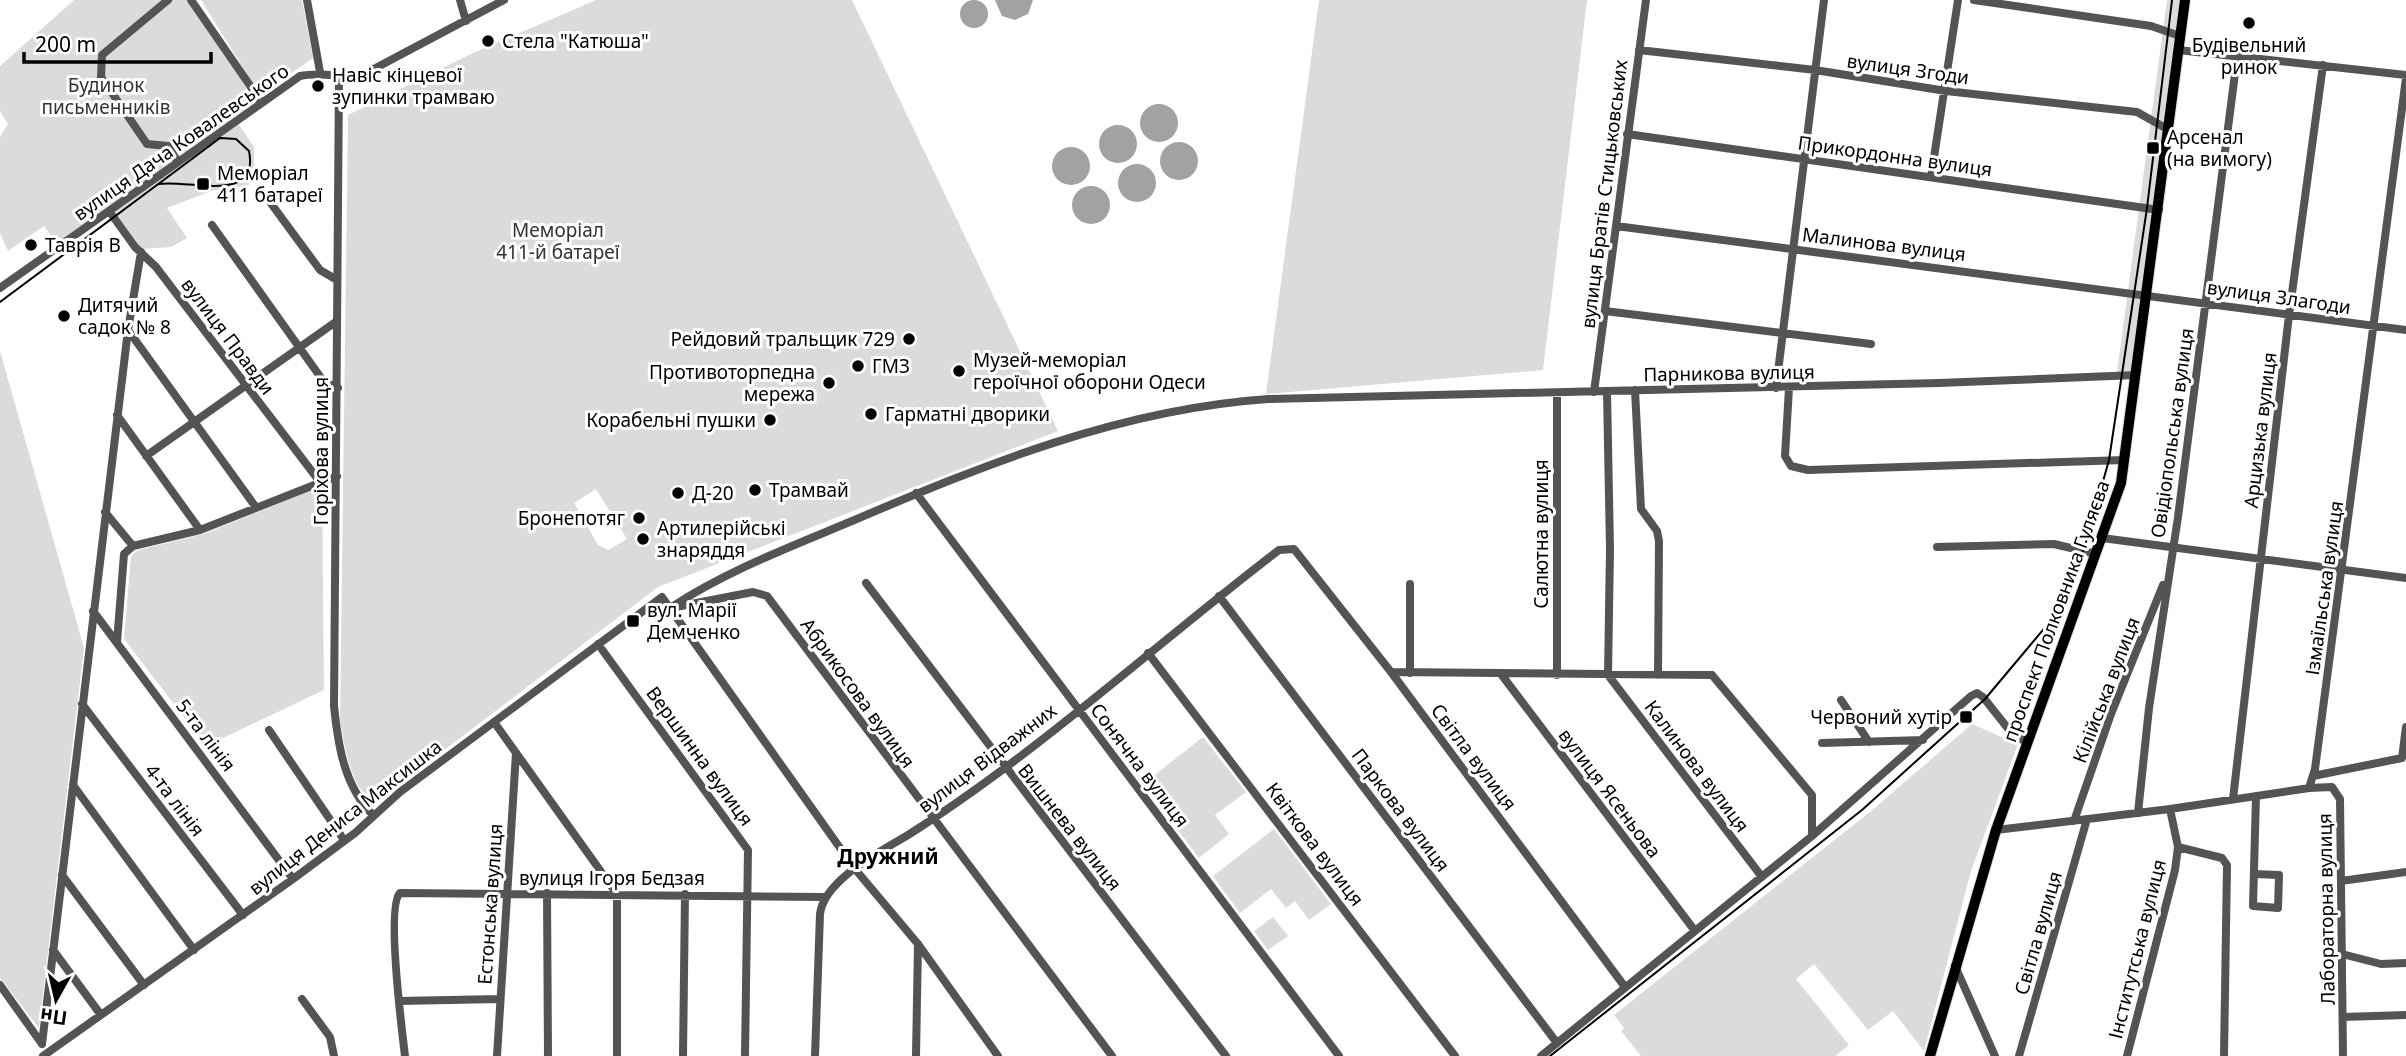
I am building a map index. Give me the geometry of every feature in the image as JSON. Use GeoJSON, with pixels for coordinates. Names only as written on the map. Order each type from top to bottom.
{"type":"FeatureCollection","features":[{"type":"Feature","properties":{"kind":"main road","name":"проспект Полковника Гуляєва"},"geometry":{"type":"LineString","coordinates":[[1930,1056],[1954,965],[1996,830],[2102,538],[2125,460],[2185,0]]}},
{"type":"Feature","properties":{"kind":"street"},"geometry":{"type":"LineString","coordinates":[[168,0],[103,55],[101,77],[147,144],[167,146],[178,162]]}},
{"type":"Feature","properties":{"kind":"street"},"geometry":{"type":"LineString","coordinates":[[191,0],[262,103]]}},
{"type":"Feature","properties":{"kind":"street"},"geometry":{"type":"LineString","coordinates":[[307,0],[320,72]]}},
{"type":"Feature","properties":{"kind":"street"},"geometry":{"type":"LineString","coordinates":[[460,0],[466,21]]}},
{"type":"Feature","properties":{"kind":"street","name":"вулиця Дача Ковалевського"},"geometry":{"type":"LineString","coordinates":[[0,288],[300,76],[320,72],[339,76],[368,72],[504,0]]}},
{"type":"Feature","properties":{"kind":"street","name":"вулиця Братів Стицьковських"},"geometry":{"type":"LineString","coordinates":[[1594,392],[1646,0]]}},
{"type":"Feature","properties":{"kind":"street"},"geometry":{"type":"LineString","coordinates":[[1776,388],[1824,0]]}},
{"type":"Feature","properties":{"kind":"street"},"geometry":{"type":"LineString","coordinates":[[1931,177],[1958,0]]}},
{"type":"Feature","properties":{"kind":"street"},"geometry":{"type":"LineString","coordinates":[[1974,0],[2151,26],[2180,36]]}},
{"type":"Feature","properties":{"kind":"street","name":"вулиця Згоди"},"geometry":{"type":"LineString","coordinates":[[1639,50],[1815,70],[1946,91],[2137,112],[2169,130]]}},
{"type":"Feature","properties":{"kind":"street","name":"Ізмаїльська вулиця"},"geometry":{"type":"LineString","coordinates":[[2178,50],[2323,65],[2406,77],[2343,569],[2313,776],[2309,788]]}},
{"type":"Feature","properties":{"kind":"street","name":"Овідіопольська вулиця"},"geometry":{"type":"LineString","coordinates":[[2138,813],[2237,58]]}},
{"type":"Feature","properties":{"kind":"street","name":"Арцизька вулиця"},"geometry":{"type":"LineString","coordinates":[[2233,799],[2289,315],[2323,65]]}},
{"type":"Feature","properties":{"kind":"street","name":"Горіхова вулиця"},"geometry":{"type":"LineString","coordinates":[[339,76],[337,729],[353,788],[373,815]]}},
{"type":"Feature","properties":{"kind":"street","name":"Прикордонна вулиця"},"geometry":{"type":"LineString","coordinates":[[1627,134],[2159,210]]}},
{"type":"Feature","properties":{"kind":"street"},"geometry":{"type":"LineString","coordinates":[[264,194],[320,270],[337,280]]}},
{"type":"Feature","properties":{"kind":"street","name":"вулиця Правди"},"geometry":{"type":"LineString","coordinates":[[109,211],[156,267],[320,482]]}},
{"type":"Feature","properties":{"kind":"street"},"geometry":{"type":"LineString","coordinates":[[212,225],[326,385],[338,388]]}},
{"type":"Feature","properties":{"kind":"street","name":"Малинова вулиця"},"geometry":{"type":"LineString","coordinates":[[1616,226],[2148,293]]}},
{"type":"Feature","properties":{"kind":"street"},"geometry":{"type":"LineString","coordinates":[[44,1051],[53,950],[105,512],[128,330],[141,252]]}},
{"type":"Feature","properties":{"kind":"street","name":"вулиця Злагоди"},"geometry":{"type":"LineString","coordinates":[[2148,293],[2406,330]]}},
{"type":"Feature","properties":{"kind":"street"},"geometry":{"type":"LineString","coordinates":[[1605,311],[1871,344]]}},
{"type":"Feature","properties":{"kind":"street"},"geometry":{"type":"LineString","coordinates":[[146,457],[337,321]]}},
{"type":"Feature","properties":{"kind":"street"},"geometry":{"type":"LineString","coordinates":[[128,330],[255,506]]}},
{"type":"Feature","properties":{"kind":"street","name":"Парникова вулиця"},"geometry":{"type":"LineString","coordinates":[[916,494],[1059,439],[1180,409],[1260,399],[1535,391],[1557,393],[1788,388],[2136,375]]}},
{"type":"Feature","properties":{"kind":"street"},"geometry":{"type":"LineString","coordinates":[[1788,388],[1785,456],[1791,466],[1808,470],[2125,460]]}},
{"type":"Feature","properties":{"kind":"street"},"geometry":{"type":"LineString","coordinates":[[1635,390],[1641,509],[1657,531],[1658,541],[1658,675]]}},
{"type":"Feature","properties":{"kind":"street"},"geometry":{"type":"LineString","coordinates":[[1607,391],[1610,548],[1608,675]]}},
{"type":"Feature","properties":{"kind":"street","name":"Салютна вулиця"},"geometry":{"type":"LineString","coordinates":[[1557,393],[1557,675]]}},
{"type":"Feature","properties":{"kind":"street"},"geometry":{"type":"LineString","coordinates":[[117,415],[200,530]]}},
{"type":"Feature","properties":{"kind":"street"},"geometry":{"type":"LineString","coordinates":[[117,642],[124,554],[133,546],[200,530],[255,506],[337,476]]}},
{"type":"Feature","properties":{"kind":"street"},"geometry":{"type":"LineString","coordinates":[[916,494],[750,564],[703,586],[670,608],[855,868],[918,944],[998,1056]]}},
{"type":"Feature","properties":{"kind":"street","name":"Сонячна вулиця"},"geometry":{"type":"LineString","coordinates":[[916,494],[1339,1056]]}},
{"type":"Feature","properties":{"kind":"street"},"geometry":{"type":"LineString","coordinates":[[105,512],[133,546]]}},
{"type":"Feature","properties":{"kind":"street"},"geometry":{"type":"LineString","coordinates":[[2102,538],[2406,578]]}},
{"type":"Feature","properties":{"kind":"street"},"geometry":{"type":"LineString","coordinates":[[1937,547],[2054,544],[2096,554]]}},
{"type":"Feature","properties":{"kind":"street","name":"вулиця Відважних"},"geometry":{"type":"LineString","coordinates":[[825,897],[855,868],[932,820],[1279,550],[1294,549]]}},
{"type":"Feature","properties":{"kind":"street","name":"Світла вулиця"},"geometry":{"type":"LineString","coordinates":[[1294,549],[1391,672],[1625,987]]}},
{"type":"Feature","properties":{"kind":"street","name":"Кілійська вулиця"},"geometry":{"type":"LineString","coordinates":[[2074,821],[2111,714],[2169,572]]}},
{"type":"Feature","properties":{"kind":"street","name":"Вишнева вулиця"},"geometry":{"type":"LineString","coordinates":[[866,583],[1226,1056]]}},
{"type":"Feature","properties":{"kind":"street"},"geometry":{"type":"LineString","coordinates":[[1410,584],[1410,673]]}},
{"type":"Feature","properties":{"kind":"street","name":"Абрикосова вулиця"},"geometry":{"type":"LineString","coordinates":[[670,608],[762,592],[1112,1056]]}},
{"type":"Feature","properties":{"kind":"street","name":"Паркова вулиця"},"geometry":{"type":"LineString","coordinates":[[1219,596],[1557,1043]]}},
{"type":"Feature","properties":{"kind":"street","name":"вулиця Дениса Максишка"},"geometry":{"type":"LineString","coordinates":[[44,1051],[144,985],[293,879],[400,792],[662,597],[670,608]]}},
{"type":"Feature","properties":{"kind":"street","name":"5-та лінія"},"geometry":{"type":"LineString","coordinates":[[93,611],[293,879]]}},
{"type":"Feature","properties":{"kind":"street","name":"Вершинна вулиця"},"geometry":{"type":"LineString","coordinates":[[598,644],[747,846],[745,1056]]}},
{"type":"Feature","properties":{"kind":"street","name":"Квіткова вулиця"},"geometry":{"type":"LineString","coordinates":[[1148,653],[1455,1056]]}},
{"type":"Feature","properties":{"kind":"street"},"geometry":{"type":"LineString","coordinates":[[1391,672],[1705,675],[1717,678],[1812,795],[1812,836]]}},
{"type":"Feature","properties":{"kind":"street","name":"вулиця Ясеньова"},"geometry":{"type":"LineString","coordinates":[[1501,674],[1695,931]]}},
{"type":"Feature","properties":{"kind":"street","name":"Калинова вулиця"},"geometry":{"type":"LineString","coordinates":[[1608,675],[1762,877]]}},
{"type":"Feature","properties":{"kind":"street"},"geometry":{"type":"LineString","coordinates":[[1541,1056],[1812,836],[1976,694],[2010,731],[2027,743]]}},
{"type":"Feature","properties":{"kind":"street"},"geometry":{"type":"LineString","coordinates":[[1841,699],[1869,742]]}},
{"type":"Feature","properties":{"kind":"street","name":"4-та лінія"},"geometry":{"type":"LineString","coordinates":[[82,704],[243,915]]}},
{"type":"Feature","properties":{"kind":"street"},"geometry":{"type":"LineString","coordinates":[[494,722],[617,894],[617,1056]]}},
{"type":"Feature","properties":{"kind":"street"},"geometry":{"type":"LineString","coordinates":[[2313,776],[2404,758],[2406,727]]}},
{"type":"Feature","properties":{"kind":"street"},"geometry":{"type":"LineString","coordinates":[[269,730],[344,840]]}},
{"type":"Feature","properties":{"kind":"street"},"geometry":{"type":"LineString","coordinates":[[1822,743],[1923,740]]}},
{"type":"Feature","properties":{"kind":"street","name":"Естонська вулиця"},"geometry":{"type":"LineString","coordinates":[[497,1056],[516,753]]}},
{"type":"Feature","properties":{"kind":"street"},"geometry":{"type":"LineString","coordinates":[[73,785],[194,950]]}},
{"type":"Feature","properties":{"kind":"street","name":"Лабораторна вулиця"},"geometry":{"type":"LineString","coordinates":[[2309,788],[2327,786],[2336,790],[2340,799],[2343,1056]]}},
{"type":"Feature","properties":{"kind":"street"},"geometry":{"type":"LineString","coordinates":[[1996,830],[2170,809],[2309,788]]}},
{"type":"Feature","properties":{"kind":"street"},"geometry":{"type":"LineString","coordinates":[[2254,874],[2279,875],[2278,908],[2255,907],[2254,874],[2256,796]]}},
{"type":"Feature","properties":{"kind":"street","name":"Інститутська вулиця"},"geometry":{"type":"LineString","coordinates":[[2127,1056],[2172,884],[2178,847],[2170,809]]}},
{"type":"Feature","properties":{"kind":"street","name":"Світла вулиця"},"geometry":{"type":"LineString","coordinates":[[2019,1056],[2087,819]]}},
{"type":"Feature","properties":{"kind":"street"},"geometry":{"type":"LineString","coordinates":[[2178,847],[2222,858],[2227,865],[2224,1056]]}},
{"type":"Feature","properties":{"kind":"street"},"geometry":{"type":"LineString","coordinates":[[2341,881],[2406,872]]}},
{"type":"Feature","properties":{"kind":"street"},"geometry":{"type":"LineString","coordinates":[[62,875],[144,985]]}},
{"type":"Feature","properties":{"kind":"street"},"geometry":{"type":"LineString","coordinates":[[547,893],[548,1056]]}},
{"type":"Feature","properties":{"kind":"street","name":"вулиця Ігоря Бедзая"},"geometry":{"type":"LineString","coordinates":[[399,1001],[395,939],[398,894],[825,897]]}},
{"type":"Feature","properties":{"kind":"street"},"geometry":{"type":"LineString","coordinates":[[682,1056],[685,894]]}},
{"type":"Feature","properties":{"kind":"street"},"geometry":{"type":"LineString","coordinates":[[815,1056],[820,915],[825,897]]}},
{"type":"Feature","properties":{"kind":"street"},"geometry":{"type":"LineString","coordinates":[[916,1056],[918,944]]}},
{"type":"Feature","properties":{"kind":"street"},"geometry":{"type":"LineString","coordinates":[[53,950],[101,1014]]}},
{"type":"Feature","properties":{"kind":"street"},"geometry":{"type":"LineString","coordinates":[[2342,954],[2381,964],[2406,963]]}},
{"type":"Feature","properties":{"kind":"street"},"geometry":{"type":"LineString","coordinates":[[1954,965],[1995,1056]]}},
{"type":"Feature","properties":{"kind":"street"},"geometry":{"type":"LineString","coordinates":[[0,985],[44,1051]]}},
{"type":"Feature","properties":{"kind":"street"},"geometry":{"type":"LineString","coordinates":[[302,999],[330,1037],[334,1056]]}},
{"type":"Feature","properties":{"kind":"street"},"geometry":{"type":"LineString","coordinates":[[405,1056],[399,1001],[500,999]]}},
{"type":"Feature","properties":{"kind":"street"},"geometry":{"type":"LineString","coordinates":[[2343,1017],[2406,1014]]}},
{"type":"Feature","properties":{"kind":"green space","name":"Будинок письменників"},"geometry":{"type":"Polygon","coordinates":[[[74,0],[187,0],[258,103],[58,245],[44,226],[8,251],[0,233],[0,137],[8,124],[0,111],[0,66],[74,0]]]}},
{"type":"Feature","properties":{"kind":"green space"},"geometry":{"type":"Polygon","coordinates":[[[201,0],[302,0],[313,58],[260,95],[201,0]]]}},
{"type":"Feature","properties":{"kind":"green space","name":"Меморіал 411-й батареї"},"geometry":{"type":"Polygon","coordinates":[[[596,0],[852,0],[1058,431],[658,587],[384,796],[373,800],[359,787],[354,777],[340,720],[348,115],[473,53],[596,0]],[[596,489],[574,503],[598,545],[608,550],[627,539],[596,489]]]}},
{"type":"Feature","properties":{"kind":"green space"},"geometry":{"type":"Polygon","coordinates":[[[1319,0],[1587,0],[1543,370],[1266,394],[1319,0]]]}},
{"type":"Feature","properties":{"kind":"green space"},"geometry":{"type":"Polygon","coordinates":[[[2167,0],[2183,0],[2134,371],[2117,372],[2167,0]]]}},
{"type":"Feature","properties":{"kind":"green space"},"geometry":{"type":"Polygon","coordinates":[[[237,122],[254,147],[254,179],[247,186],[214,190],[167,208],[187,238],[171,247],[141,249],[112,212],[237,122]]]}},
{"type":"Feature","properties":{"kind":"green space"},"geometry":{"type":"Polygon","coordinates":[[[0,351],[84,648],[39,1028],[0,978],[0,351]]]}},
{"type":"Feature","properties":{"kind":"green space"},"geometry":{"type":"Polygon","coordinates":[[[322,486],[324,690],[206,746],[124,639],[131,556],[138,550],[204,534],[322,486]]]}},
{"type":"Feature","properties":{"kind":"green space"},"geometry":{"type":"Polygon","coordinates":[[[1972,724],[2018,744],[1971,871],[1924,1051],[1893,1011],[1868,1030],[1814,964],[1796,979],[1849,1045],[1835,1056],[1641,1056],[1621,1031],[1624,1028],[1614,1015],[1871,811],[1972,724]]]}},
{"type":"Feature","properties":{"kind":"green space"},"geometry":{"type":"Polygon","coordinates":[[[1203,737],[1246,792],[1215,815],[1229,834],[1199,858],[1143,784],[1203,737]]]}},
{"type":"Feature","properties":{"kind":"green space"},"geometry":{"type":"Polygon","coordinates":[[[1274,829],[1331,904],[1309,920],[1295,901],[1286,908],[1271,889],[1240,913],[1213,876],[1274,829]]]}},
{"type":"Feature","properties":{"kind":"green space"},"geometry":{"type":"Polygon","coordinates":[[[1273,917],[1288,936],[1268,950],[1254,931],[1273,917]]]}},
{"type":"Feature","properties":{"kind":"shaded area"},"geometry":{"type":"Polygon","coordinates":[[[974,0],[984,4],[988,14],[984,24],[974,28],[964,24],[960,14],[964,4],[974,0]]]}},
{"type":"Feature","properties":{"kind":"shaded area"},"geometry":{"type":"Polygon","coordinates":[[[995,0],[1033,0],[1028,14],[1015,20],[1002,16],[995,0]]]}},
{"type":"Feature","properties":{"kind":"shaded area"},"geometry":{"type":"Polygon","coordinates":[[[1159,104],[1172,110],[1178,123],[1172,136],[1159,142],[1146,136],[1140,123],[1146,110],[1159,104]]]}},
{"type":"Feature","properties":{"kind":"shaded area"},"geometry":{"type":"Polygon","coordinates":[[[1118,125],[1131,131],[1137,144],[1131,157],[1118,163],[1105,157],[1099,144],[1105,131],[1118,125]]]}},
{"type":"Feature","properties":{"kind":"shaded area"},"geometry":{"type":"Polygon","coordinates":[[[1179,142],[1192,148],[1198,161],[1192,174],[1179,180],[1166,174],[1160,161],[1166,148],[1179,142]]]}},
{"type":"Feature","properties":{"kind":"shaded area"},"geometry":{"type":"Polygon","coordinates":[[[1071,147],[1084,153],[1090,166],[1084,179],[1071,185],[1058,179],[1052,166],[1058,153],[1071,147]]]}},
{"type":"Feature","properties":{"kind":"shaded area"},"geometry":{"type":"Polygon","coordinates":[[[1137,164],[1150,170],[1156,183],[1150,196],[1137,202],[1124,196],[1118,183],[1124,170],[1137,164]]]}},
{"type":"Feature","properties":{"kind":"shaded area"},"geometry":{"type":"Polygon","coordinates":[[[1091,186],[1104,192],[1110,205],[1104,218],[1091,224],[1078,218],[1072,205],[1078,192],[1091,186]]]}},
{"type":"Feature","properties":{"kind":"tram line"},"geometry":{"type":"LineString","coordinates":[[1550,1056],[1862,810],[1985,699],[2048,624],[2084,549],[2109,460],[2147,208],[2172,0]]}},
{"type":"Feature","properties":{"kind":"tram line"},"geometry":{"type":"LineString","coordinates":[[0,302],[220,138],[236,139],[249,151],[249,168],[244,178],[233,184],[159,184]]}},
{"type":"Feature","properties":{"kind":"place","name":"Будівельний ринок"},"geometry":{"type":"Point","coordinates":[2249,23]}},
{"type":"Feature","properties":{"kind":"place","name":"Стела \"Катюша\""},"geometry":{"type":"Point","coordinates":[488,41]}},
{"type":"Feature","properties":{"kind":"place","name":"Навіс кінцевої зупинки трамваю"},"geometry":{"type":"Point","coordinates":[318,86]}},
{"type":"Feature","properties":{"kind":"place","name":"Арсенал (на вимогу)"},"geometry":{"type":"Point","coordinates":[2153,148]}},
{"type":"Feature","properties":{"kind":"place","name":"Меморіал 411 батареї"},"geometry":{"type":"Point","coordinates":[203,184]}},
{"type":"Feature","properties":{"kind":"place","name":"Таврія В"},"geometry":{"type":"Point","coordinates":[31,245]}},
{"type":"Feature","properties":{"kind":"place","name":"Дитячий садок № 8"},"geometry":{"type":"Point","coordinates":[64,316]}},
{"type":"Feature","properties":{"kind":"place","name":"Рейдовий тральщик 729"},"geometry":{"type":"Point","coordinates":[909,339]}},
{"type":"Feature","properties":{"kind":"place","name":"ГМЗ"},"geometry":{"type":"Point","coordinates":[858,366]}},
{"type":"Feature","properties":{"kind":"place","name":"Музей-меморіал героїчної оборони Одеси"},"geometry":{"type":"Point","coordinates":[959,371]}},
{"type":"Feature","properties":{"kind":"place","name":"Противоторпедна мережа"},"geometry":{"type":"Point","coordinates":[829,383]}},
{"type":"Feature","properties":{"kind":"place","name":"Гарматні дворики"},"geometry":{"type":"Point","coordinates":[871,414]}},
{"type":"Feature","properties":{"kind":"place","name":"Корабельні пушки"},"geometry":{"type":"Point","coordinates":[770,420]}},
{"type":"Feature","properties":{"kind":"place","name":"Трамвай"},"geometry":{"type":"Point","coordinates":[755,490]}},
{"type":"Feature","properties":{"kind":"place","name":"Д-20"},"geometry":{"type":"Point","coordinates":[678,493]}},
{"type":"Feature","properties":{"kind":"place","name":"Бронепотяг"},"geometry":{"type":"Point","coordinates":[639,518]}},
{"type":"Feature","properties":{"kind":"place","name":"Артилерійські знаряддя"},"geometry":{"type":"Point","coordinates":[643,539]}},
{"type":"Feature","properties":{"kind":"place","name":"вул. Марії Демченко"},"geometry":{"type":"Point","coordinates":[633,621]}},
{"type":"Feature","properties":{"kind":"place","name":"Червоний хутір"},"geometry":{"type":"Point","coordinates":[1966,717]}},
{"type":"Feature","properties":{"kind":"district","name":"Дружний"},"geometry":{"type":"Point","coordinates":[888,856]}}]}
